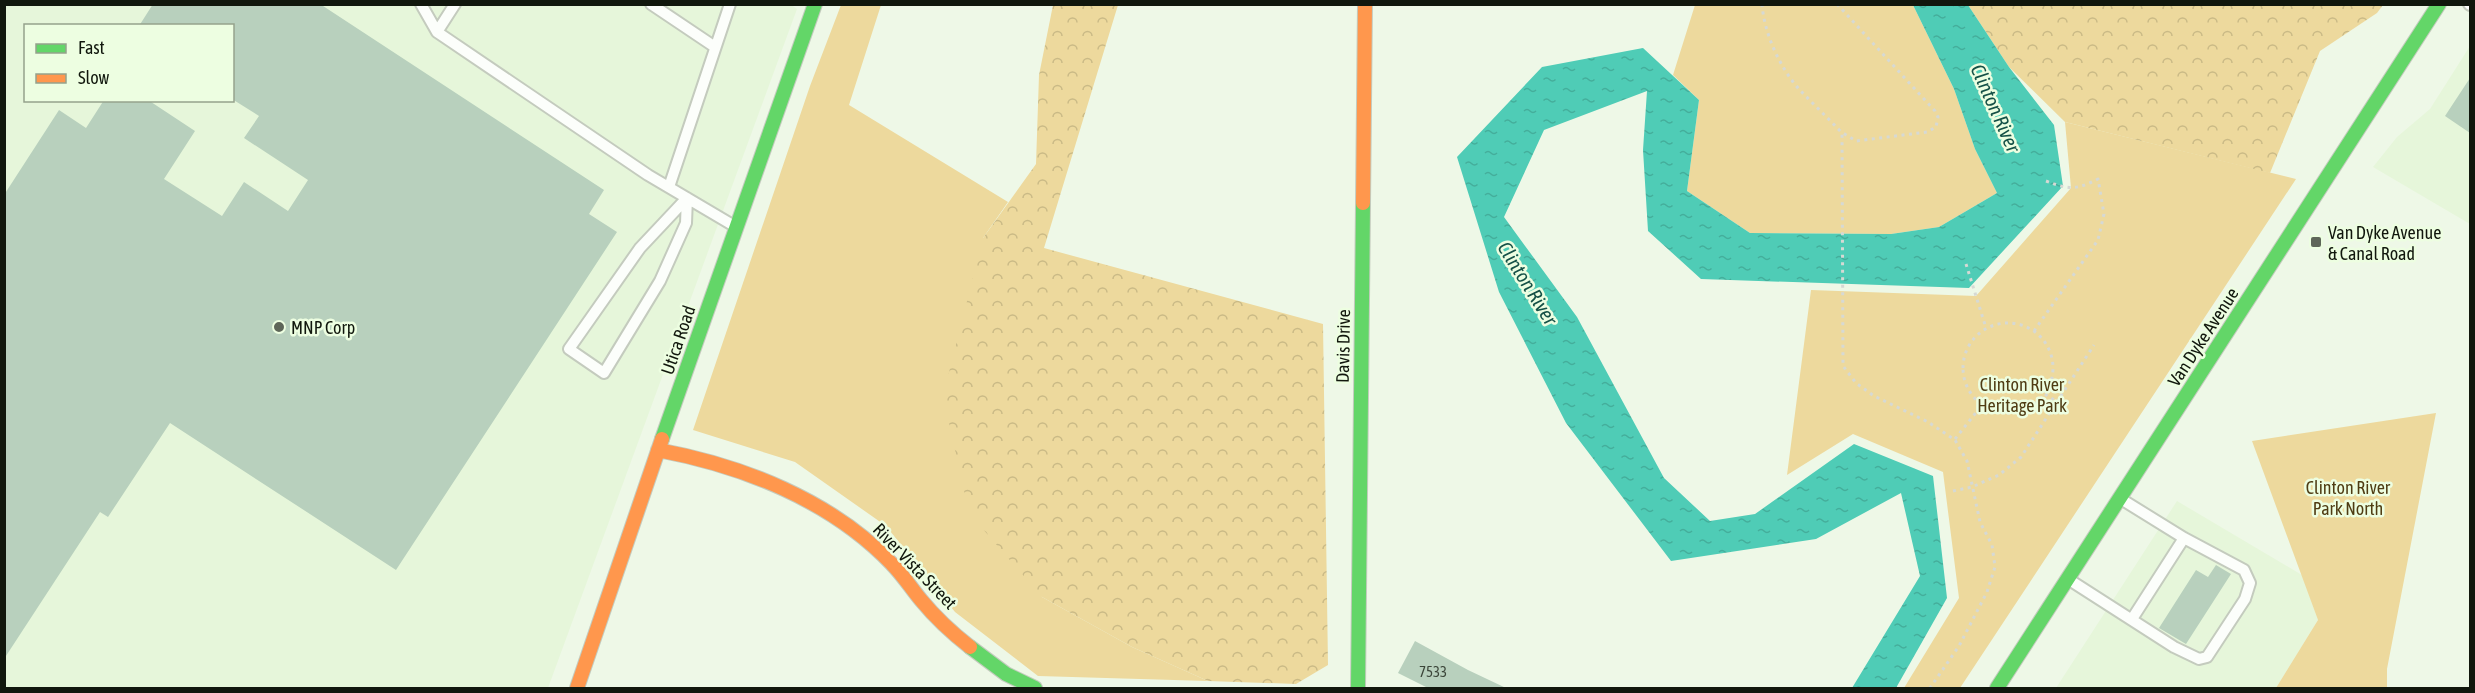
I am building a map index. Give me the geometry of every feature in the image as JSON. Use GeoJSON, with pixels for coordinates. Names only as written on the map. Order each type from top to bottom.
{"type":"FeatureCollection","features":[{"type":"Feature","properties":{"kind":"street","name":"Utica Road"},"geometry":{"type":"LineString","coordinates":[[577,688],[815,4]]}},
{"type":"Feature","properties":{"kind":"street","name":"Davis Drive"},"geometry":{"type":"LineString","coordinates":[[1358,688],[1365,4]]}},
{"type":"Feature","properties":{"kind":"street","name":"Van Dyke Avenue"},"geometry":{"type":"LineString","coordinates":[[1997,688],[2439,4]]}},
{"type":"Feature","properties":{"kind":"street","name":"River Vista Street"},"geometry":{"type":"LineString","coordinates":[[658,450],[685,454],[755,477],[806,499],[830,513],[875,548],[929,609],[960,639],[983,658],[1035,688]]}},
{"type":"Feature","properties":{"kind":"lane"},"geometry":{"type":"LineString","coordinates":[[421,4],[437,32],[669,187],[736,227]]}},
{"type":"Feature","properties":{"kind":"lane"},"geometry":{"type":"LineString","coordinates":[[437,32],[454,4]]}},
{"type":"Feature","properties":{"kind":"lane"},"geometry":{"type":"LineString","coordinates":[[651,4],[715,47]]}},
{"type":"Feature","properties":{"kind":"lane"},"geometry":{"type":"LineString","coordinates":[[669,187],[730,4]]}},
{"type":"Feature","properties":{"kind":"lane"},"geometry":{"type":"LineString","coordinates":[[687,198],[686,223],[660,281],[604,373],[569,349],[640,248],[687,198]]}},
{"type":"Feature","properties":{"kind":"lane"},"geometry":{"type":"LineString","coordinates":[[2068,578],[2174,647],[2199,659],[2207,657],[2245,599],[2250,583],[2244,570],[2184,538],[2120,499]]}},
{"type":"Feature","properties":{"kind":"lane"},"geometry":{"type":"LineString","coordinates":[[2132,619],[2184,538]]}},
{"type":"Feature","properties":{"kind":"path"},"geometry":{"type":"LineString","coordinates":[[1762,4],[1763,16],[1776,53],[1787,71],[1798,88],[1842,133],[1856,141],[1927,132],[1936,127],[1938,117],[1935,111],[1837,4]]}},
{"type":"Feature","properties":{"kind":"path"},"geometry":{"type":"LineString","coordinates":[[1842,133],[1844,366],[1856,383],[1874,396],[1928,422],[1955,440],[1967,461],[1980,522],[1992,545],[1995,567],[1987,592],[1959,646],[1930,688]]}},
{"type":"Feature","properties":{"kind":"path"},"geometry":{"type":"LineString","coordinates":[[2034,332],[2098,240],[2104,214],[2098,179],[2079,189],[2064,188],[2046,181]]}},
{"type":"Feature","properties":{"kind":"path"},"geometry":{"type":"LineString","coordinates":[[1966,264],[1986,328]]}},
{"type":"Feature","properties":{"kind":"path"},"geometry":{"type":"LineString","coordinates":[[2010,323],[2034,332],[2044,341],[2050,354],[2053,368],[2051,381],[2045,394],[2023,411],[2008,414],[1982,405],[1971,394],[1964,381],[1962,365],[1966,351],[1974,338],[1986,328],[2010,323]]}},
{"type":"Feature","properties":{"kind":"path"},"geometry":{"type":"LineString","coordinates":[[1953,491],[1972,487],[2000,475],[2021,457],[2094,345]]}},
{"type":"Feature","properties":{"kind":"path"},"geometry":{"type":"LineString","coordinates":[[2045,394],[2057,402]]}},
{"type":"Feature","properties":{"kind":"path"},"geometry":{"type":"LineString","coordinates":[[1955,440],[1982,405]]}},
{"type":"Feature","properties":{"kind":"shaded area","name":"MNP Corp"},"geometry":{"type":"Polygon","coordinates":[[[790,4],[797,9],[548,688],[5,688],[4,5],[790,4]]]}},
{"type":"Feature","properties":{"kind":"shaded area"},"geometry":{"type":"Polygon","coordinates":[[[2470,46],[2470,224],[2373,167],[2397,137],[2430,109],[2470,46]]]}},
{"type":"Feature","properties":{"kind":"shaded area"},"geometry":{"type":"Polygon","coordinates":[[[2177,501],[2302,575],[2318,620],[2276,688],[2056,688],[2177,501]]]}},
{"type":"Feature","properties":{"kind":"green space"},"geometry":{"type":"Polygon","coordinates":[[[841,5],[881,5],[849,105],[1008,202],[983,238],[1042,597],[1132,647],[1208,681],[1038,676],[955,612],[886,526],[795,462],[693,430],[810,86],[841,5]]]}},
{"type":"Feature","properties":{"kind":"green space"},"geometry":{"type":"Polygon","coordinates":[[[1053,5],[1118,5],[1044,248],[1323,324],[1328,665],[1296,684],[1208,681],[1132,647],[1042,597],[969,513],[943,396],[983,238],[1036,164],[1039,75],[1053,5]]]}},
{"type":"Feature","properties":{"kind":"green space"},"geometry":{"type":"Polygon","coordinates":[[[1695,5],[1913,5],[1954,89],[1975,149],[1997,193],[1939,227],[1891,234],[1750,233],[1687,191],[1699,100],[1673,75],[1695,5]]]}},
{"type":"Feature","properties":{"kind":"green space"},"geometry":{"type":"Polygon","coordinates":[[[1968,5],[2383,5],[2377,13],[2320,51],[2270,173],[2065,122],[2009,67],[1968,5]]]}},
{"type":"Feature","properties":{"kind":"green space","name":"Clinton River Heritage Park"},"geometry":{"type":"Polygon","coordinates":[[[2065,122],[2296,179],[1960,688],[1904,688],[1959,598],[1943,472],[1853,434],[1787,475],[1811,290],[1976,296],[2071,188],[2065,122]]]}},
{"type":"Feature","properties":{"kind":"green space","name":"Clinton River Park North"},"geometry":{"type":"Polygon","coordinates":[[[2436,413],[2387,669],[2387,688],[2276,688],[2318,620],[2252,441],[2436,413]]]}},
{"type":"Feature","properties":{"kind":"water","name":"Clinton River"},"geometry":{"type":"Polygon","coordinates":[[[1913,5],[1968,5],[2009,67],[2054,125],[2063,186],[1969,288],[1701,279],[1648,231],[1643,150],[1647,91],[1544,130],[1504,217],[1577,317],[1664,478],[1710,521],[1755,514],[1854,444],[1933,476],[1947,598],[1896,688],[1852,688],[1920,576],[1901,493],[1816,539],[1671,561],[1566,423],[1499,292],[1457,157],[1542,67],[1643,48],[1699,100],[1687,191],[1750,233],[1891,234],[1939,227],[1997,193],[1975,149],[1954,89],[1913,5]]]}},
{"type":"Feature","properties":{"kind":"building","name":"MNP Corp"},"geometry":{"type":"Polygon","coordinates":[[[153,4],[320,4],[604,190],[589,214],[617,232],[396,570],[170,423],[108,517],[100,512],[4,659],[4,195],[59,110],[86,128],[103,102],[151,102],[195,131],[164,179],[222,216],[244,182],[288,211],[308,180],[244,138],[259,116],[234,100],[234,24],[140,24],[153,4]]]}},
{"type":"Feature","properties":{"kind":"building"},"geometry":{"type":"Polygon","coordinates":[[[2470,78],[2470,133],[2445,116],[2470,78]]]}},
{"type":"Feature","properties":{"kind":"building"},"geometry":{"type":"Polygon","coordinates":[[[2216,565],[2231,574],[2186,644],[2159,628],[2196,570],[2208,577],[2216,565]]]}},
{"type":"Feature","properties":{"kind":"building"},"geometry":{"type":"Polygon","coordinates":[[[1415,641],[1506,688],[1428,688],[1398,673],[1415,641]]]}},
{"type":"Feature","properties":{"kind":"traffic: fast"},"geometry":{"type":"LineString","coordinates":[[662,439],[815,4]]}},
{"type":"Feature","properties":{"kind":"traffic: fast"},"geometry":{"type":"LineString","coordinates":[[1997,688],[2439,4]]}},
{"type":"Feature","properties":{"kind":"traffic: fast"},"geometry":{"type":"LineString","coordinates":[[1358,688],[1363,203]]}},
{"type":"Feature","properties":{"kind":"traffic: fast"},"geometry":{"type":"LineString","coordinates":[[970,647],[1006,674],[1035,688]]}},
{"type":"Feature","properties":{"kind":"traffic: slow"},"geometry":{"type":"LineString","coordinates":[[1363,203],[1365,4]]}},
{"type":"Feature","properties":{"kind":"traffic: slow"},"geometry":{"type":"LineString","coordinates":[[577,688],[662,439]]}},
{"type":"Feature","properties":{"kind":"traffic: slow"},"geometry":{"type":"LineString","coordinates":[[658,450],[753,476],[814,504],[842,521],[892,564],[932,613],[970,647]]}},
{"type":"Feature","properties":{"kind":"place","name":"Van Dyke Avenue & Canal Road"},"geometry":{"type":"Point","coordinates":[2316,242]}},
{"type":"Feature","properties":{"kind":"place","name":"MNP Corp"},"geometry":{"type":"Point","coordinates":[279,327]}}]}
